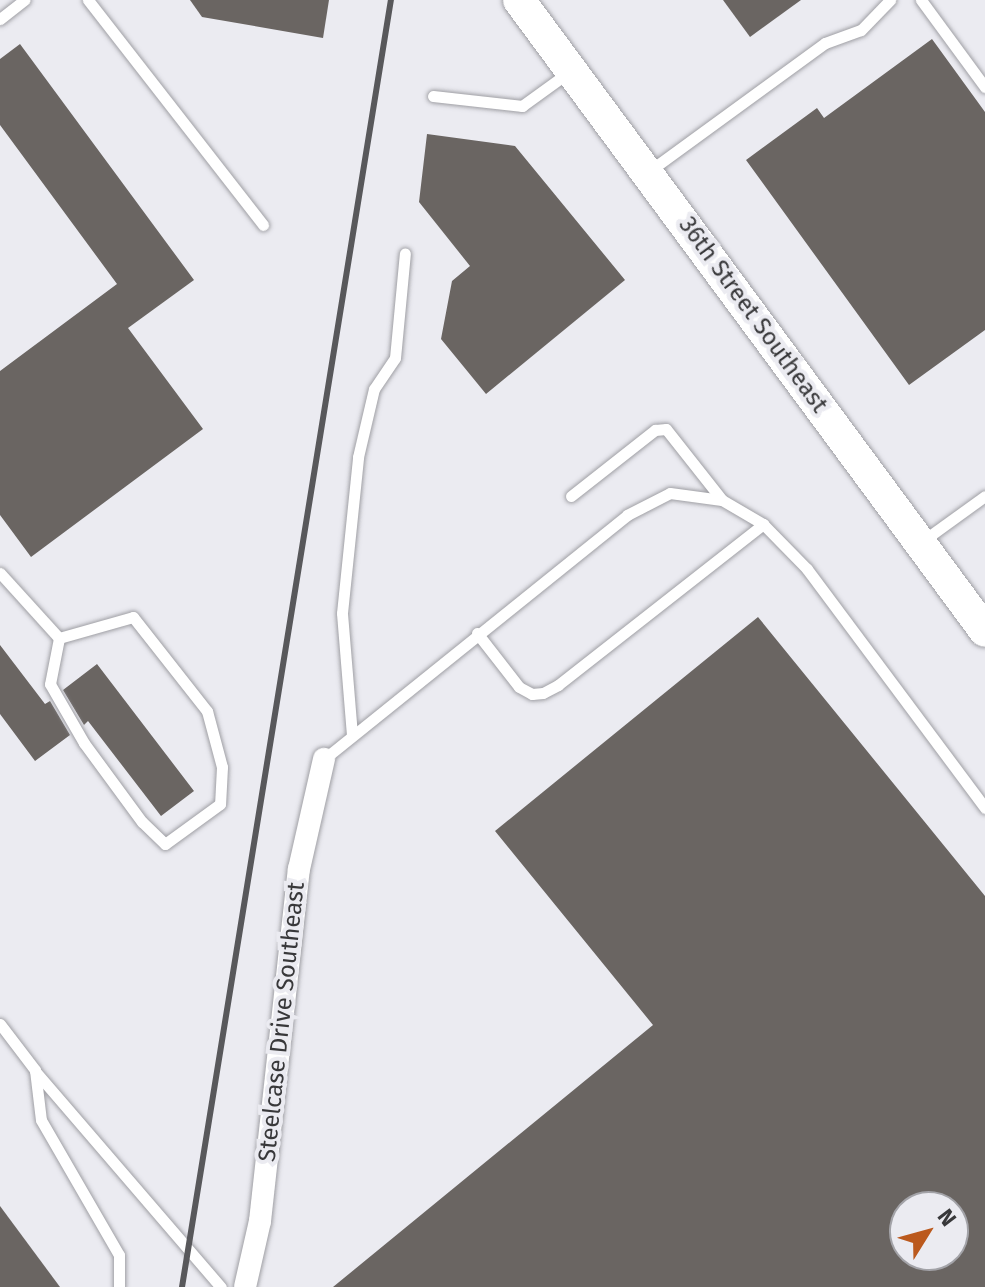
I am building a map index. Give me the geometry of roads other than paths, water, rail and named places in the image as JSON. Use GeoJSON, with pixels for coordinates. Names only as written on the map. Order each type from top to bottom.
{"type":"FeatureCollection","features":[{"type":"Feature","properties":{"kind":"street","name":"36th Street Southeast"},"geometry":{"type":"LineString","coordinates":[[519,0],[985,631]]}},
{"type":"Feature","properties":{"kind":"street","name":"Steelcase Drive Southeast"},"geometry":{"type":"LineString","coordinates":[[245,1287],[260,1221],[299,869],[324,759]]}},
{"type":"Feature","properties":{"kind":"lane"},"geometry":{"type":"LineString","coordinates":[[0,19],[24,0]]}},
{"type":"Feature","properties":{"kind":"lane"},"geometry":{"type":"LineString","coordinates":[[88,0],[263,225]]}},
{"type":"Feature","properties":{"kind":"lane"},"geometry":{"type":"LineString","coordinates":[[648,172],[825,43],[861,30],[890,0]]}},
{"type":"Feature","properties":{"kind":"lane"},"geometry":{"type":"LineString","coordinates":[[921,0],[985,87]]}},
{"type":"Feature","properties":{"kind":"lane"},"geometry":{"type":"LineString","coordinates":[[433,96],[522,106],[572,70]]}},
{"type":"Feature","properties":{"kind":"lane"},"geometry":{"type":"LineString","coordinates":[[352,735],[342,613],[358,457],[374,389],[395,358],[405,253]]}},
{"type":"Feature","properties":{"kind":"lane"},"geometry":{"type":"LineString","coordinates":[[571,496],[655,430],[666,429],[722,500],[763,524],[807,569],[985,808]]}},
{"type":"Feature","properties":{"kind":"lane"},"geometry":{"type":"LineString","coordinates":[[324,759],[627,515],[670,493],[722,500]]}},
{"type":"Feature","properties":{"kind":"lane"},"geometry":{"type":"LineString","coordinates":[[920,543],[985,496]]}},
{"type":"Feature","properties":{"kind":"lane"},"geometry":{"type":"LineString","coordinates":[[477,633],[519,687],[532,694],[543,693],[558,685],[763,524]]}},
{"type":"Feature","properties":{"kind":"lane"},"geometry":{"type":"LineString","coordinates":[[0,573],[59,638]]}},
{"type":"Feature","properties":{"kind":"lane"},"geometry":{"type":"LineString","coordinates":[[133,617],[207,711],[222,767],[220,804],[165,844],[142,822],[84,743],[50,684],[59,638],[133,617]]}},
{"type":"Feature","properties":{"kind":"lane"},"geometry":{"type":"LineString","coordinates":[[0,1024],[35,1070],[221,1287]]}},
{"type":"Feature","properties":{"kind":"lane"},"geometry":{"type":"LineString","coordinates":[[35,1070],[41,1120],[119,1255],[119,1287]]}},
{"type":"Feature","properties":{"kind":"railway"},"geometry":{"type":"LineString","coordinates":[[182,1287],[391,0]]}}]}
